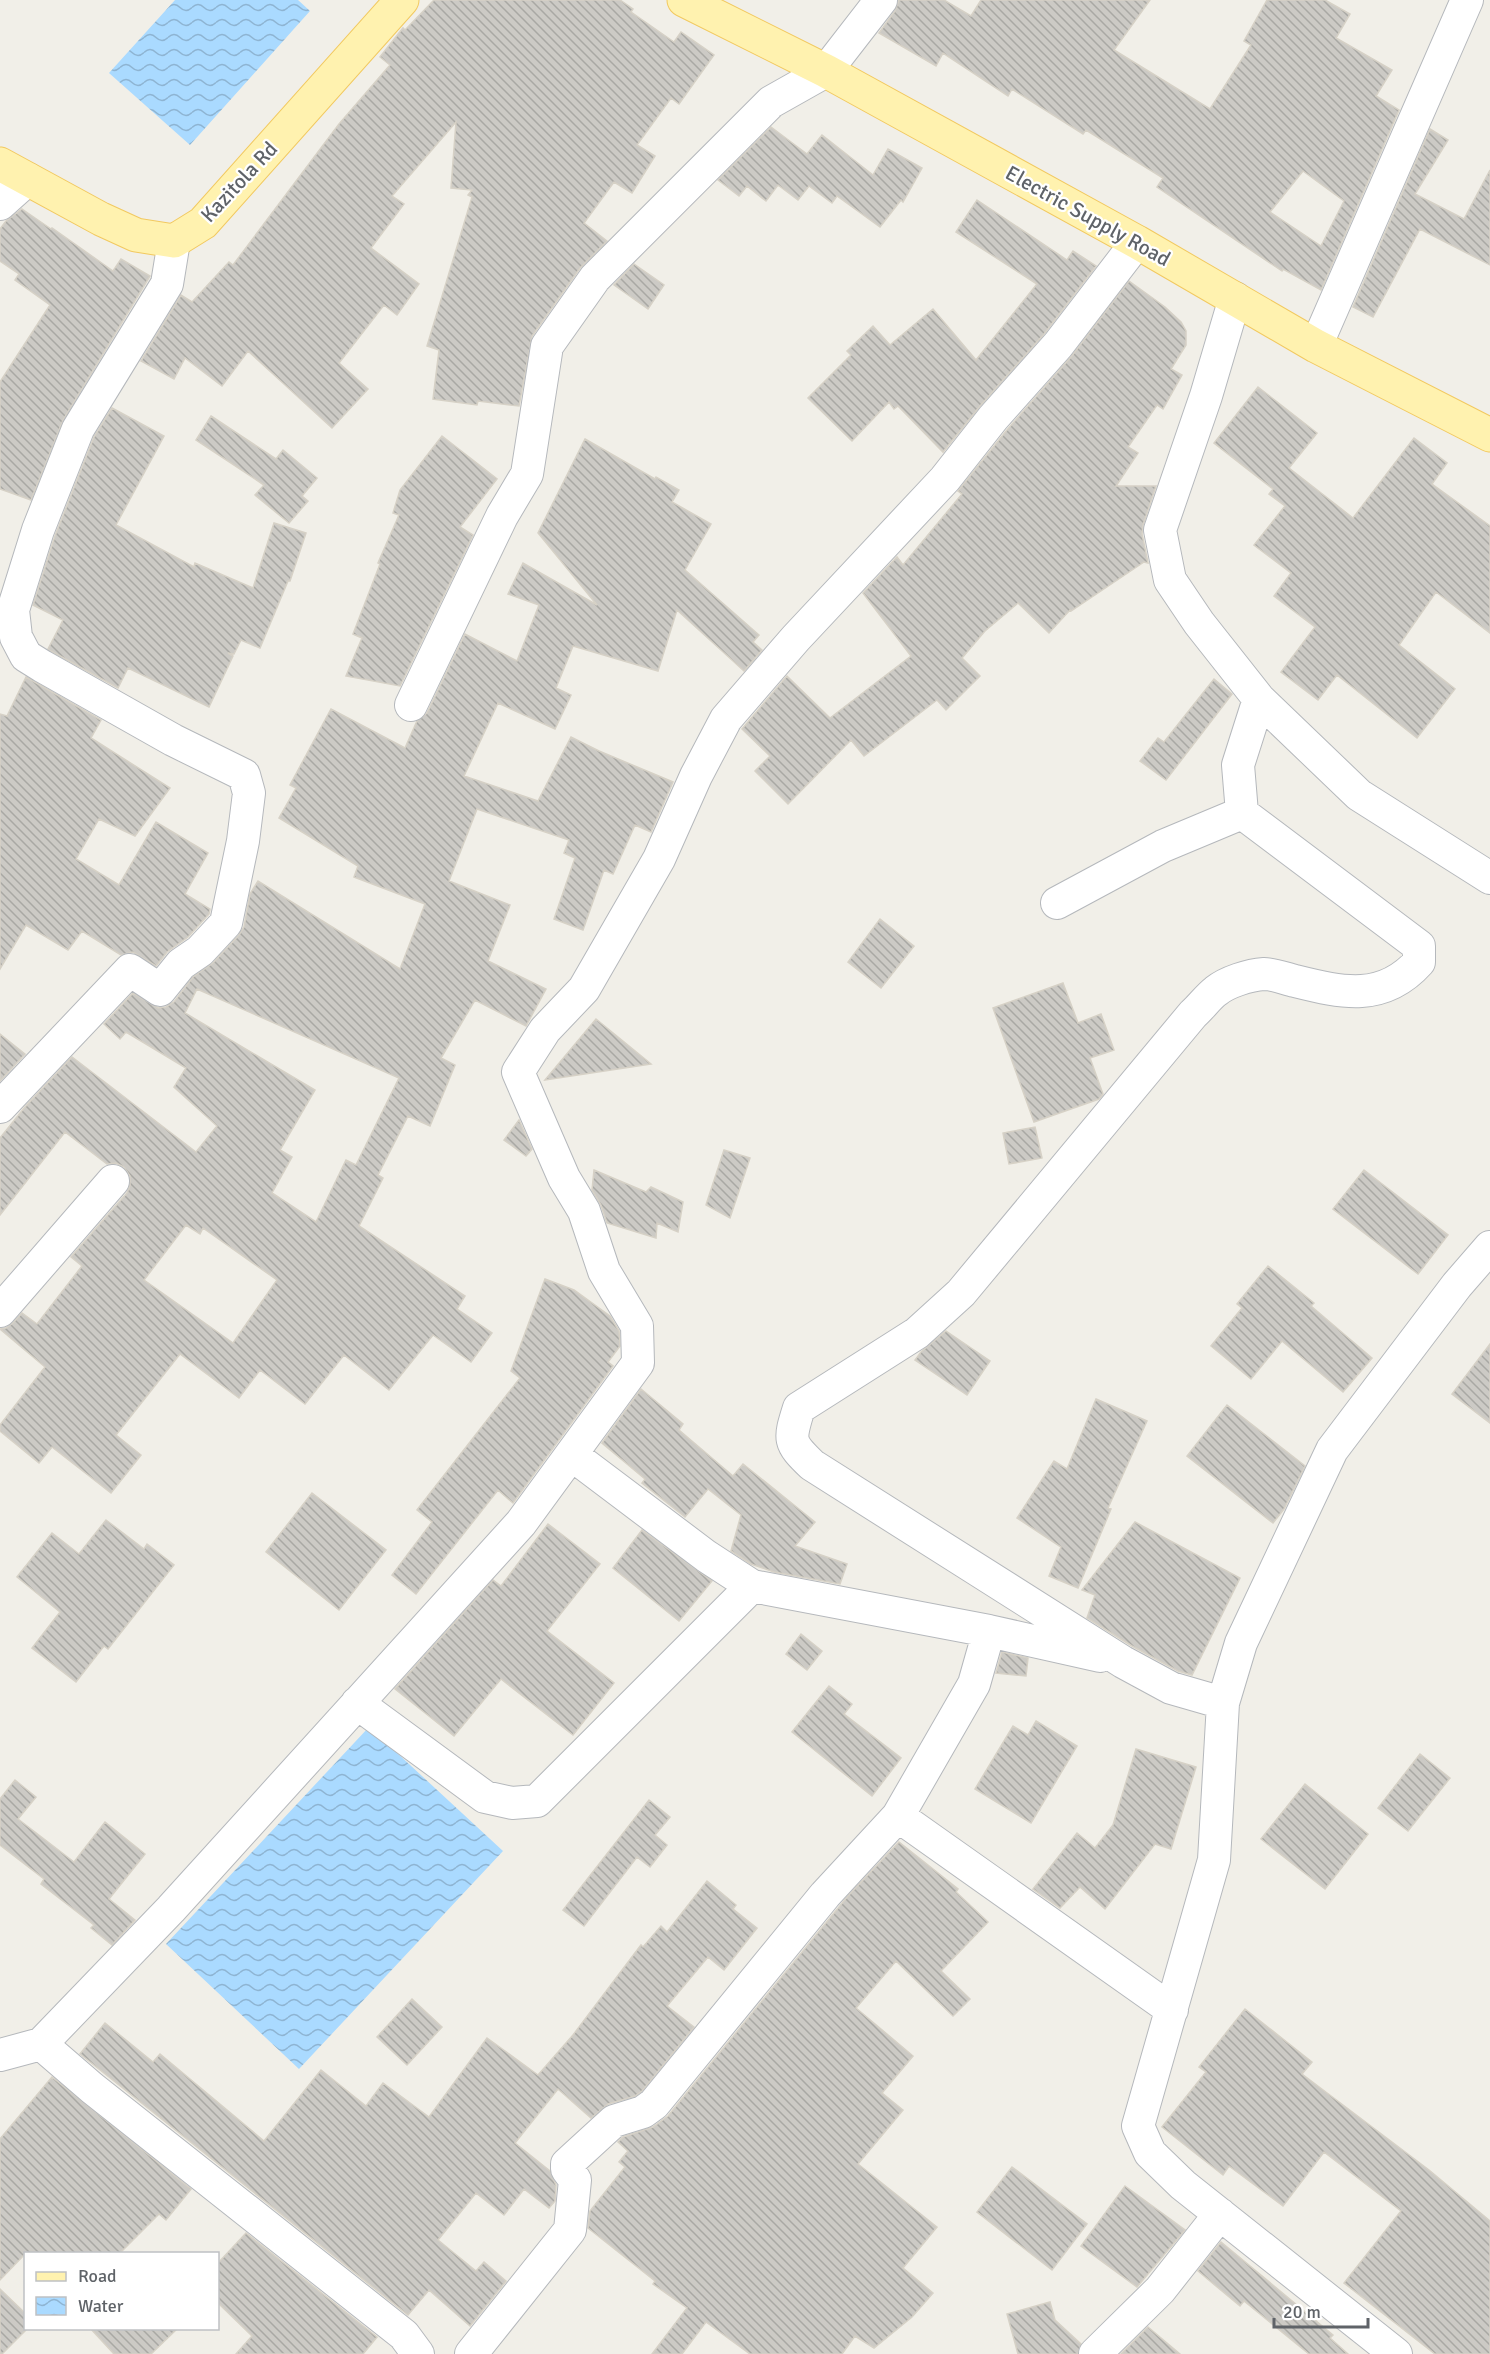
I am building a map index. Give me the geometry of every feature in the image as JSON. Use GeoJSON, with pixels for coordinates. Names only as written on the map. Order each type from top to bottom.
{"type":"FeatureCollection","features":[{"type":"Feature","properties":{"kind":"main road","name":"Kazitola Rd"},"geometry":{"type":"LineString","coordinates":[[174,241],[203,223],[402,0]]}},
{"type":"Feature","properties":{"kind":"main road","name":"Electric Supply Road"},"geometry":{"type":"LineString","coordinates":[[684,0],[826,71],[1137,242],[1316,346],[1490,435]]}},
{"type":"Feature","properties":{"kind":"main road"},"geometry":{"type":"LineString","coordinates":[[0,164],[101,219],[136,235],[174,241]]}},
{"type":"Feature","properties":{"kind":"street"},"geometry":{"type":"LineString","coordinates":[[411,705],[497,525],[527,474],[547,346],[595,278],[771,102],[826,71],[880,0]]}},
{"type":"Feature","properties":{"kind":"street"},"geometry":{"type":"LineString","coordinates":[[1316,346],[1467,0]]}},
{"type":"Feature","properties":{"kind":"street"},"geometry":{"type":"LineString","coordinates":[[0,204],[28,179]]}},
{"type":"Feature","properties":{"kind":"street"},"geometry":{"type":"LineString","coordinates":[[0,1107],[130,970],[160,990],[181,964],[200,951],[226,923],[236,880],[249,793],[244,775],[173,740],[26,656],[16,637],[13,610],[38,530],[78,429],[168,284],[174,241]]}},
{"type":"Feature","properties":{"kind":"street"},"geometry":{"type":"LineString","coordinates":[[0,2055],[41,2044],[171,1909],[521,1523],[638,1363],[637,1326],[604,1271],[584,1211],[564,1178],[518,1072],[546,1030],[584,989],[659,859],[696,776],[726,719],[796,638],[945,479],[993,417],[1058,345],[1137,242]]}},
{"type":"Feature","properties":{"kind":"street"},"geometry":{"type":"LineString","coordinates":[[1235,298],[1203,407],[1160,530],[1170,580],[1199,623],[1259,699],[1359,795],[1490,878]]}},
{"type":"Feature","properties":{"kind":"street"},"geometry":{"type":"LineString","coordinates":[[1223,1703],[1171,1688],[1123,1662],[812,1465],[794,1448],[792,1430],[799,1408],[917,1333],[961,1293],[1216,990],[1242,979],[1265,974],[1317,987],[1357,992],[1378,990],[1405,977],[1419,962],[1419,946],[1242,813],[1238,765],[1259,699]]}},
{"type":"Feature","properties":{"kind":"street"},"geometry":{"type":"LineString","coordinates":[[1057,903],[1163,846],[1242,813]]}},
{"type":"Feature","properties":{"kind":"street"},"geometry":{"type":"LineString","coordinates":[[0,1311],[113,1181]]}},
{"type":"Feature","properties":{"kind":"street"},"geometry":{"type":"LineString","coordinates":[[1396,2354],[1183,2185],[1150,2153],[1138,2126],[1214,1860],[1223,1703],[1241,1643],[1332,1450],[1457,1285],[1490,1247]]}},
{"type":"Feature","properties":{"kind":"street"},"geometry":{"type":"LineString","coordinates":[[572,1455],[706,1556],[752,1586],[989,1631],[1123,1662]]}},
{"type":"Feature","properties":{"kind":"street"},"geometry":{"type":"LineString","coordinates":[[357,1703],[485,1797],[512,1803],[537,1801],[752,1586]]}},
{"type":"Feature","properties":{"kind":"street"},"geometry":{"type":"LineString","coordinates":[[471,2354],[570,2230],[574,2180],[567,2169],[567,2164],[614,2121],[643,2112],[654,2104],[825,1895],[898,1816],[974,1684],[989,1631]]}},
{"type":"Feature","properties":{"kind":"street"},"geometry":{"type":"LineString","coordinates":[[898,1816],[1172,2010]]}},
{"type":"Feature","properties":{"kind":"street"},"geometry":{"type":"LineString","coordinates":[[41,2044],[92,2088],[404,2336],[418,2354]]}},
{"type":"Feature","properties":{"kind":"street"},"geometry":{"type":"LineString","coordinates":[[1095,2354],[1160,2290],[1220,2214]]}},
{"type":"Feature","properties":{"kind":"water"},"geometry":{"type":"Polygon","coordinates":[[[175,0],[298,0],[310,11],[190,145],[109,73],[175,0]]]}},
{"type":"Feature","properties":{"kind":"water"},"geometry":{"type":"Polygon","coordinates":[[[369,1727],[503,1851],[299,2069],[166,1944],[369,1727]]]}},
{"type":"Feature","properties":{"kind":"building"},"geometry":{"type":"Polygon","coordinates":[[[434,0],[620,0],[633,9],[631,12],[674,42],[681,32],[714,55],[679,104],[671,98],[637,145],[655,156],[632,193],[614,182],[584,223],[607,241],[580,268],[532,336],[519,406],[478,401],[477,405],[433,399],[439,350],[427,346],[472,197],[468,195],[472,190],[451,188],[456,122],[392,196],[404,204],[371,248],[419,284],[397,315],[384,305],[339,363],[368,389],[332,428],[248,351],[222,386],[185,358],[174,379],[141,361],[181,295],[192,302],[229,262],[233,265],[339,124],[390,65],[380,57],[403,28],[405,30],[434,0]]]}},
{"type":"Feature","properties":{"kind":"building"},"geometry":{"type":"Polygon","coordinates":[[[899,0],[944,0],[971,16],[981,0],[1150,0],[1114,50],[1210,109],[1251,45],[1244,41],[1267,0],[1325,0],[1350,14],[1336,38],[1392,70],[1376,96],[1399,110],[1321,290],[1283,269],[1282,271],[1157,187],[1163,178],[1086,130],[1083,134],[1012,89],[1008,96],[943,53],[936,66],[879,33],[895,11],[899,0]],[[1303,171],[1270,212],[1321,246],[1344,201],[1303,171]]]}},
{"type":"Feature","properties":{"kind":"building"},"geometry":{"type":"Polygon","coordinates":[[[771,127],[807,154],[822,135],[873,175],[888,149],[922,168],[903,202],[901,200],[880,227],[837,196],[832,203],[809,186],[798,200],[778,185],[766,201],[747,186],[739,196],[718,180],[771,127]]]}},
{"type":"Feature","properties":{"kind":"building"},"geometry":{"type":"Polygon","coordinates":[[[1430,129],[1448,140],[1415,194],[1464,219],[1490,170],[1490,265],[1420,229],[1373,317],[1353,307],[1430,129]]]}},
{"type":"Feature","properties":{"kind":"building"},"geometry":{"type":"Polygon","coordinates":[[[977,200],[1067,260],[1073,251],[1096,266],[1044,334],[980,406],[943,452],[898,406],[894,409],[889,402],[852,441],[808,398],[851,355],[847,351],[873,326],[890,345],[933,309],[976,360],[1037,284],[956,232],[977,200]]]}},
{"type":"Feature","properties":{"kind":"building"},"geometry":{"type":"Polygon","coordinates":[[[22,209],[113,271],[121,259],[150,276],[63,420],[31,500],[0,489],[0,382],[50,305],[15,280],[19,274],[0,261],[0,229],[6,221],[22,209]]]}},
{"type":"Feature","properties":{"kind":"building"},"geometry":{"type":"Polygon","coordinates":[[[634,264],[664,285],[648,309],[614,285],[634,264]]]}},
{"type":"Feature","properties":{"kind":"building"},"geometry":{"type":"Polygon","coordinates":[[[1129,281],[1165,307],[1181,322],[1186,331],[1186,345],[1171,369],[1182,375],[1163,409],[1157,405],[1128,447],[1138,453],[1116,486],[1156,486],[1142,534],[1148,563],[1144,562],[1070,610],[1049,633],[1018,603],[985,631],[962,658],[980,676],[946,710],[937,700],[864,756],[851,740],[788,804],[755,771],[770,756],[742,729],[787,676],[830,718],[911,656],[863,593],[897,557],[903,565],[962,494],[958,491],[1007,430],[1071,357],[1129,281]]]}},
{"type":"Feature","properties":{"kind":"building"},"geometry":{"type":"Polygon","coordinates":[[[1258,387],[1317,433],[1289,468],[1353,518],[1414,438],[1447,463],[1432,484],[1490,526],[1490,633],[1436,592],[1399,645],[1455,689],[1417,738],[1337,675],[1318,700],[1281,672],[1315,627],[1274,596],[1291,573],[1254,545],[1285,506],[1269,494],[1273,489],[1214,443],[1258,387]]]}},
{"type":"Feature","properties":{"kind":"building"},"geometry":{"type":"Polygon","coordinates":[[[112,408],[164,436],[116,525],[194,567],[195,563],[253,588],[274,523],[306,533],[290,581],[288,581],[260,648],[241,640],[234,654],[228,653],[233,656],[209,707],[128,668],[118,688],[51,651],[48,649],[63,620],[33,605],[55,536],[94,437],[112,408]]]}},
{"type":"Feature","properties":{"kind":"building"},"geometry":{"type":"Polygon","coordinates":[[[211,416],[276,459],[283,450],[317,478],[302,496],[308,501],[289,523],[255,495],[264,485],[196,440],[211,416]]]}},
{"type":"Feature","properties":{"kind":"building"},"geometry":{"type":"Polygon","coordinates":[[[442,436],[497,479],[460,527],[473,535],[400,686],[346,676],[362,638],[353,634],[380,564],[378,563],[399,515],[393,513],[400,490],[442,436]]]}},
{"type":"Feature","properties":{"kind":"building"},"geometry":{"type":"Polygon","coordinates":[[[585,439],[679,490],[672,502],[711,524],[685,570],[759,635],[753,642],[762,650],[744,671],[677,610],[658,671],[573,646],[556,688],[571,695],[555,729],[498,703],[464,776],[538,801],[571,737],[673,782],[651,832],[635,825],[613,874],[604,870],[583,930],[554,919],[575,858],[564,853],[569,840],[477,809],[449,881],[510,905],[488,961],[546,989],[526,1026],[475,1000],[441,1058],[455,1065],[430,1126],[408,1116],[378,1175],[383,1178],[359,1226],[465,1296],[457,1309],[492,1333],[471,1362],[433,1335],[389,1390],[344,1355],[305,1404],[260,1370],[239,1398],[180,1354],[116,1435],[141,1455],[111,1493],[52,1447],[39,1463],[0,1431],[0,1425],[45,1367],[0,1329],[13,1323],[22,1313],[37,1324],[82,1266],[71,1257],[127,1193],[130,1176],[124,1167],[116,1163],[107,1164],[65,1132],[0,1215],[0,1138],[25,1107],[72,1057],[196,1152],[217,1126],[174,1087],[186,1068],[126,1032],[120,1039],[104,1024],[133,993],[158,1008],[166,1007],[174,1002],[193,977],[213,963],[239,935],[244,927],[250,894],[258,881],[400,969],[425,904],[354,877],[358,866],[279,818],[296,788],[290,785],[331,709],[405,748],[417,721],[427,713],[465,634],[517,661],[539,605],[508,594],[523,563],[597,605],[538,533],[585,439]],[[197,989],[185,1013],[315,1090],[280,1150],[292,1157],[272,1193],[316,1222],[346,1160],[356,1165],[399,1078],[197,989]],[[186,1225],[144,1280],[233,1343],[277,1280],[203,1228],[200,1234],[186,1225]]]}},
{"type":"Feature","properties":{"kind":"building"},"geometry":{"type":"Polygon","coordinates":[[[26,677],[101,720],[91,738],[170,788],[135,836],[99,819],[76,859],[119,885],[156,822],[208,853],[185,894],[210,909],[209,914],[188,937],[167,952],[156,966],[133,952],[121,955],[82,931],[68,950],[26,925],[0,969],[0,714],[7,716],[26,677]]]}},
{"type":"Feature","properties":{"kind":"building"},"geometry":{"type":"Polygon","coordinates":[[[1214,679],[1232,694],[1166,780],[1140,761],[1158,738],[1164,742],[1214,679]]]}},
{"type":"Feature","properties":{"kind":"building"},"geometry":{"type":"Polygon","coordinates":[[[880,919],[914,946],[881,988],[848,962],[880,919]]]}},
{"type":"Feature","properties":{"kind":"building"},"geometry":{"type":"Polygon","coordinates":[[[1063,983],[1078,1023],[1101,1014],[1114,1050],[1090,1058],[1103,1094],[1099,1099],[1034,1122],[993,1008],[1063,983]]]}},
{"type":"Feature","properties":{"kind":"building"},"geometry":{"type":"Polygon","coordinates":[[[596,1019],[651,1064],[545,1080],[596,1019]]]}},
{"type":"Feature","properties":{"kind":"building"},"geometry":{"type":"Polygon","coordinates":[[[0,1034],[25,1054],[0,1081],[0,1034]]]}},
{"type":"Feature","properties":{"kind":"building"},"geometry":{"type":"Polygon","coordinates":[[[519,1120],[532,1149],[526,1156],[504,1140],[519,1120]]]}},
{"type":"Feature","properties":{"kind":"building"},"geometry":{"type":"Polygon","coordinates":[[[1035,1127],[1042,1158],[1009,1164],[1003,1133],[1035,1127]]]}},
{"type":"Feature","properties":{"kind":"building"},"geometry":{"type":"Polygon","coordinates":[[[724,1150],[750,1158],[730,1218],[706,1205],[724,1150]]]}},
{"type":"Feature","properties":{"kind":"building"},"geometry":{"type":"Polygon","coordinates":[[[594,1170],[646,1192],[651,1187],[683,1202],[678,1232],[657,1223],[656,1238],[607,1223],[601,1205],[592,1190],[594,1170]]]}},
{"type":"Feature","properties":{"kind":"building"},"geometry":{"type":"Polygon","coordinates":[[[1364,1170],[1448,1235],[1418,1274],[1333,1209],[1364,1170]]]}},
{"type":"Feature","properties":{"kind":"building"},"geometry":{"type":"Polygon","coordinates":[[[1268,1266],[1314,1303],[1311,1306],[1372,1358],[1343,1392],[1282,1341],[1251,1379],[1211,1346],[1242,1308],[1237,1304],[1268,1266]]]}},
{"type":"Feature","properties":{"kind":"building"},"geometry":{"type":"Polygon","coordinates":[[[545,1279],[574,1290],[610,1316],[619,1331],[620,1346],[608,1362],[613,1366],[513,1503],[498,1490],[416,1594],[392,1575],[432,1522],[417,1510],[520,1378],[511,1371],[545,1279]]]}},
{"type":"Feature","properties":{"kind":"building"},"geometry":{"type":"Polygon","coordinates":[[[946,1331],[990,1361],[967,1395],[915,1360],[946,1331]]]}},
{"type":"Feature","properties":{"kind":"building"},"geometry":{"type":"Polygon","coordinates":[[[1490,1344],[1490,1423],[1452,1394],[1490,1344]]]}},
{"type":"Feature","properties":{"kind":"building"},"geometry":{"type":"Polygon","coordinates":[[[641,1389],[683,1424],[679,1430],[733,1476],[743,1464],[815,1522],[795,1546],[847,1564],[840,1584],[774,1572],[751,1564],[731,1551],[741,1515],[708,1489],[685,1517],[642,1483],[645,1479],[602,1443],[641,1389]]]}},
{"type":"Feature","properties":{"kind":"building"},"geometry":{"type":"Polygon","coordinates":[[[1096,1399],[1147,1421],[1108,1508],[1111,1509],[1078,1588],[1049,1576],[1061,1547],[1017,1518],[1054,1461],[1067,1469],[1096,1399]]]}},
{"type":"Feature","properties":{"kind":"building"},"geometry":{"type":"Polygon","coordinates":[[[1227,1405],[1305,1466],[1284,1509],[1273,1523],[1187,1456],[1227,1405]]]}},
{"type":"Feature","properties":{"kind":"building"},"geometry":{"type":"Polygon","coordinates":[[[312,1493],[386,1550],[339,1610],[266,1552],[312,1493]]]}},
{"type":"Feature","properties":{"kind":"building"},"geometry":{"type":"Polygon","coordinates":[[[106,1520],[144,1549],[147,1544],[174,1565],[108,1649],[104,1646],[76,1682],[32,1648],[60,1612],[17,1577],[52,1533],[79,1554],[106,1520]]]}},
{"type":"Feature","properties":{"kind":"building"},"geometry":{"type":"Polygon","coordinates":[[[1135,1522],[1240,1578],[1192,1675],[1178,1671],[1087,1618],[1095,1595],[1082,1590],[1135,1522]]]}},
{"type":"Feature","properties":{"kind":"building"},"geometry":{"type":"Polygon","coordinates":[[[548,1524],[600,1564],[547,1631],[614,1683],[573,1735],[501,1679],[454,1736],[395,1689],[493,1580],[501,1586],[548,1524]]]}},
{"type":"Feature","properties":{"kind":"building"},"geometry":{"type":"Polygon","coordinates":[[[642,1530],[712,1581],[679,1621],[613,1568],[642,1530]]]}},
{"type":"Feature","properties":{"kind":"building"},"geometry":{"type":"Polygon","coordinates":[[[801,1634],[822,1651],[807,1670],[786,1654],[801,1634]]]}},
{"type":"Feature","properties":{"kind":"building"},"geometry":{"type":"Polygon","coordinates":[[[1002,1652],[1028,1658],[1026,1676],[996,1673],[1002,1652]]]}},
{"type":"Feature","properties":{"kind":"building"},"geometry":{"type":"Polygon","coordinates":[[[829,1686],[852,1704],[844,1714],[901,1758],[872,1796],[792,1732],[829,1686]]]}},
{"type":"Feature","properties":{"kind":"building"},"geometry":{"type":"Polygon","coordinates":[[[1036,1721],[1077,1746],[1031,1823],[975,1789],[1013,1726],[1028,1735],[1036,1721]]]}},
{"type":"Feature","properties":{"kind":"building"},"geometry":{"type":"Polygon","coordinates":[[[1136,1749],[1196,1767],[1171,1849],[1155,1844],[1105,1909],[1080,1887],[1060,1908],[1033,1889],[1077,1833],[1095,1848],[1113,1825],[1136,1749]]]}},
{"type":"Feature","properties":{"kind":"building"},"geometry":{"type":"Polygon","coordinates":[[[1420,1754],[1450,1778],[1408,1831],[1378,1808],[1420,1754]]]}},
{"type":"Feature","properties":{"kind":"building"},"geometry":{"type":"Polygon","coordinates":[[[15,1780],[36,1797],[18,1819],[74,1862],[105,1822],[145,1854],[109,1899],[135,1920],[112,1945],[91,1928],[94,1925],[41,1884],[44,1879],[0,1845],[0,1799],[15,1780]]]}},
{"type":"Feature","properties":{"kind":"building"},"geometry":{"type":"Polygon","coordinates":[[[1305,1784],[1368,1834],[1325,1889],[1261,1839],[1305,1784]]]}},
{"type":"Feature","properties":{"kind":"building"},"geometry":{"type":"Polygon","coordinates":[[[649,1800],[670,1817],[655,1835],[667,1845],[650,1867],[637,1857],[584,1926],[563,1910],[649,1800]]]}},
{"type":"Feature","properties":{"kind":"building"},"geometry":{"type":"Polygon","coordinates":[[[899,1842],[958,1889],[956,1892],[988,1922],[941,1971],[970,1999],[953,2016],[896,1961],[856,2008],[913,2056],[882,2093],[903,2110],[858,2164],[937,2227],[903,2268],[933,2293],[912,2317],[874,2348],[855,2336],[842,2354],[750,2354],[706,2322],[682,2354],[652,2354],[687,2308],[653,2284],[655,2281],[588,2228],[590,2211],[625,2167],[619,2162],[628,2151],[618,2142],[623,2137],[653,2127],[668,2116],[848,1896],[899,1842]]]}},
{"type":"Feature","properties":{"kind":"building"},"geometry":{"type":"Polygon","coordinates":[[[707,1881],[736,1905],[733,1909],[757,1928],[724,1970],[708,1957],[667,2006],[694,2027],[642,2091],[635,2096],[608,2104],[591,2118],[558,2089],[515,2143],[550,2171],[556,2185],[555,2201],[549,2208],[524,2189],[504,2215],[476,2193],[438,2240],[476,2271],[484,2262],[506,2281],[470,2326],[429,2290],[408,2315],[80,2054],[105,2023],[153,2062],[160,2054],[264,2141],[321,2070],[366,2106],[383,2083],[429,2117],[487,2038],[538,2075],[573,2035],[641,1945],[643,1947],[661,1926],[667,1932],[707,1881]]]}},
{"type":"Feature","properties":{"kind":"building"},"geometry":{"type":"Polygon","coordinates":[[[412,1999],[442,2027],[407,2065],[377,2037],[412,1999]]]}},
{"type":"Feature","properties":{"kind":"building"},"geometry":{"type":"Polygon","coordinates":[[[1245,2009],[1312,2062],[1302,2074],[1429,2170],[1490,2221],[1490,2354],[1435,2354],[1344,2283],[1401,2211],[1324,2152],[1283,2206],[1229,2166],[1223,2175],[1162,2127],[1206,2072],[1199,2067],[1245,2009]]]}},
{"type":"Feature","properties":{"kind":"building"},"geometry":{"type":"Polygon","coordinates":[[[52,2077],[191,2189],[166,2220],[159,2214],[121,2252],[24,2252],[24,2255],[0,2280],[0,2139],[52,2077]]]}},
{"type":"Feature","properties":{"kind":"building"},"geometry":{"type":"Polygon","coordinates":[[[1012,2167],[1087,2224],[1052,2270],[977,2212],[1012,2167]]]}},
{"type":"Feature","properties":{"kind":"building"},"geometry":{"type":"Polygon","coordinates":[[[1125,2186],[1185,2230],[1137,2287],[1081,2246],[1125,2186]]]}},
{"type":"Feature","properties":{"kind":"building"},"geometry":{"type":"Polygon","coordinates":[[[246,2233],[377,2337],[363,2354],[236,2354],[252,2336],[219,2304],[219,2262],[246,2233]]]}},
{"type":"Feature","properties":{"kind":"building"},"geometry":{"type":"Polygon","coordinates":[[[1221,2242],[1333,2335],[1330,2338],[1348,2354],[1309,2354],[1244,2301],[1240,2306],[1198,2271],[1221,2242]]]}},
{"type":"Feature","properties":{"kind":"building"},"geometry":{"type":"Polygon","coordinates":[[[0,2289],[24,2312],[24,2330],[26,2330],[0,2354],[0,2289]]]}},
{"type":"Feature","properties":{"kind":"building"},"geometry":{"type":"Polygon","coordinates":[[[1050,2302],[1055,2320],[1081,2344],[1078,2354],[1018,2354],[1007,2314],[1050,2302]]]}},
{"type":"Feature","properties":{"kind":"building"},"geometry":{"type":"Polygon","coordinates":[[[1148,2327],[1180,2354],[1121,2354],[1148,2327]]]}},
{"type":"Feature","properties":{"kind":"building"},"geometry":{"type":"Polygon","coordinates":[[[92,2330],[176,2330],[151,2354],[114,2354],[92,2330]]]}}]}
